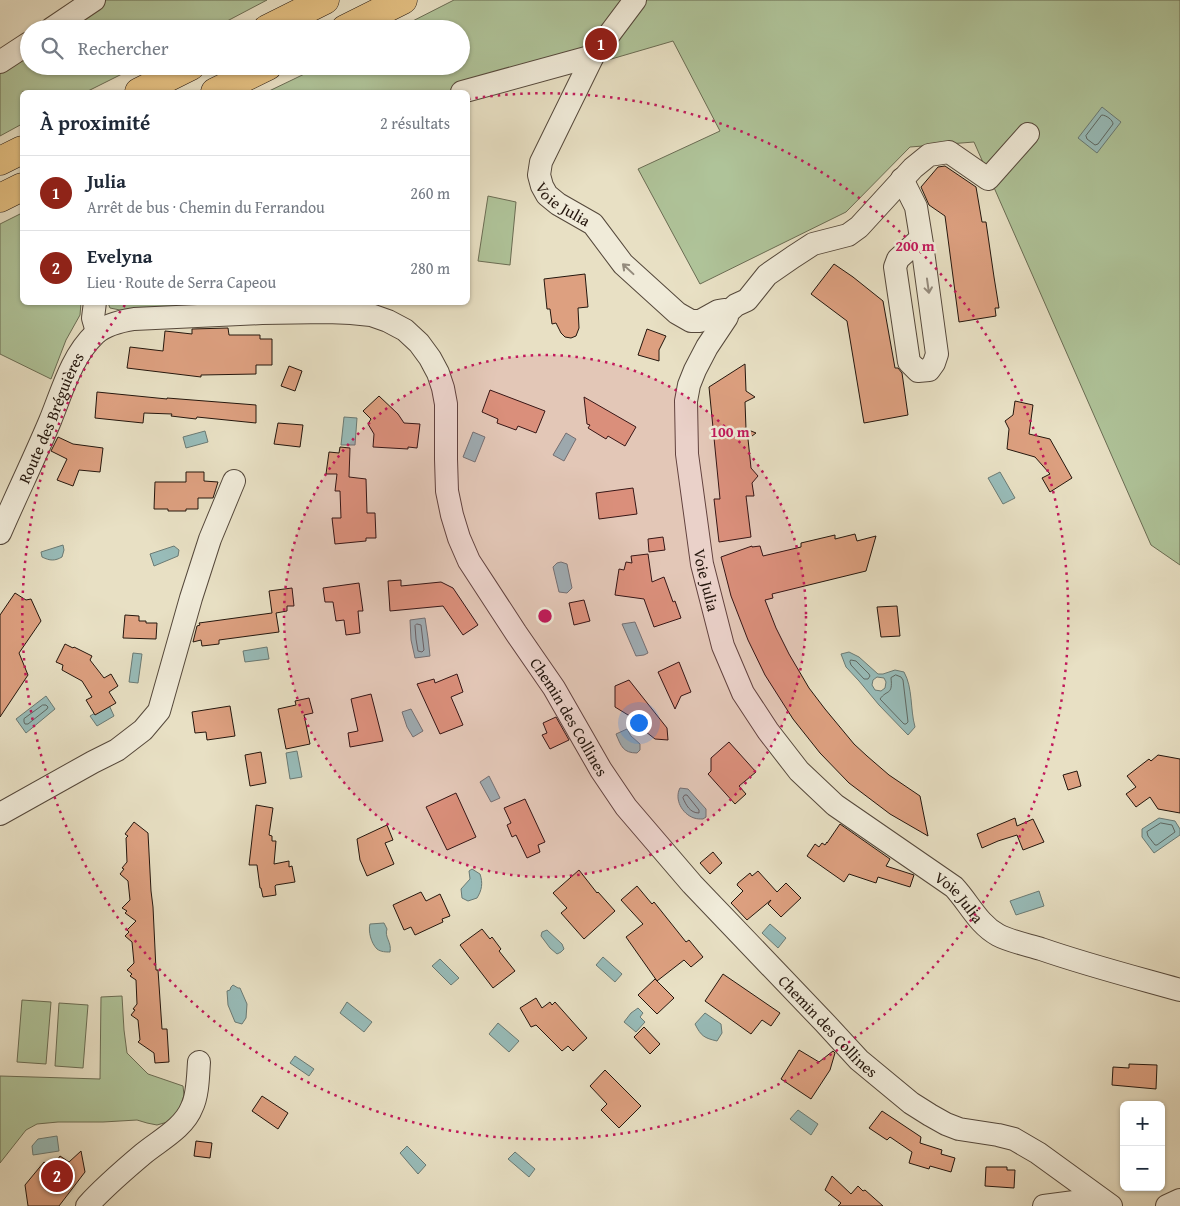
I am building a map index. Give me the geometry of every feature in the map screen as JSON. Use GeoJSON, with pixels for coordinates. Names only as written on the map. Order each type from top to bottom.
{"type":"FeatureCollection","features":[{"type":"Feature","properties":{"kind":"highway"},"geometry":{"type":"LineString","coordinates":[[285,20],[324,0]]}},
{"type":"Feature","properties":{"kind":"highway"},"geometry":{"type":"LineString","coordinates":[[363,20],[404,0]]}},
{"type":"Feature","properties":{"kind":"highway"},"geometry":{"type":"LineString","coordinates":[[143,90],[174,75]]}},
{"type":"Feature","properties":{"kind":"highway"},"geometry":{"type":"LineString","coordinates":[[219,90],[250,75]]}},
{"type":"Feature","properties":{"kind":"highway"},"geometry":{"type":"LineString","coordinates":[[0,161],[20,151]]}},
{"type":"Feature","properties":{"kind":"highway"},"geometry":{"type":"LineString","coordinates":[[0,198],[20,188]]}},
{"type":"Feature","properties":{"kind":"street"},"geometry":{"type":"LineString","coordinates":[[64,20],[94,0]]}},
{"type":"Feature","properties":{"kind":"street","name":"Voie Julia"},"geometry":{"type":"LineString","coordinates":[[635,0],[593,56],[541,162],[540,175],[542,186],[548,195],[558,204],[593,224],[623,264],[677,314],[691,321],[700,321],[718,311],[724,310],[727,314],[727,317],[707,347],[689,385],[686,401],[687,454],[702,564],[723,646],[743,693],[768,731],[799,771],[835,805],[954,887],[976,917],[998,935],[1072,960],[1180,990]]}},
{"type":"Feature","properties":{"kind":"street"},"geometry":{"type":"LineString","coordinates":[[0,62],[20,49]]}},
{"type":"Feature","properties":{"kind":"street"},"geometry":{"type":"LineString","coordinates":[[469,90],[593,56]]}},
{"type":"Feature","properties":{"kind":"street"},"geometry":{"type":"LineString","coordinates":[[727,314],[736,305],[747,300],[767,275],[793,256],[813,244],[848,235],[859,227],[902,179],[928,155],[949,152],[988,179],[1028,134]]}},
{"type":"Feature","properties":{"kind":"street"},"geometry":{"type":"LineString","coordinates":[[902,179],[916,208],[921,238],[937,354],[929,370],[918,371],[909,362],[895,267],[898,259],[921,238]]}},
{"type":"Feature","properties":{"kind":"street"},"geometry":{"type":"LineString","coordinates":[[95,305],[93,318],[97,332]]}},
{"type":"Feature","properties":{"kind":"street","name":"Chemin des Collines"},"geometry":{"type":"LineString","coordinates":[[97,332],[109,325],[134,319],[328,312],[370,316],[388,321],[405,330],[419,343],[430,358],[443,388],[446,404],[447,492],[459,538],[469,561],[554,688],[601,770],[626,807],[692,884],[859,1060],[904,1097],[930,1115],[958,1129],[1014,1138],[1111,1206]]}},
{"type":"Feature","properties":{"kind":"street","name":"Route des Bréguières"},"geometry":{"type":"LineString","coordinates":[[0,533],[68,376],[79,354],[97,332]]}},
{"type":"Feature","properties":{"kind":"street"},"geometry":{"type":"LineString","coordinates":[[0,814],[117,750],[143,730],[159,711],[210,539],[234,481]]}},
{"type":"Feature","properties":{"kind":"street"},"geometry":{"type":"LineString","coordinates":[[87,1206],[144,1154],[181,1125],[193,1107],[198,1082],[199,1062]]}},
{"type":"Feature","properties":{"kind":"street"},"geometry":{"type":"LineString","coordinates":[[1167,1206],[1180,1200]]}},
{"type":"Feature","properties":{"kind":"street"},"geometry":{"type":"LineString","coordinates":[[1044,1206],[1082,1201],[1107,1206]]}},
{"type":"Feature","properties":{"kind":"green space"},"geometry":{"type":"Polygon","coordinates":[[[83,0],[267,0],[229,20],[53,20],[83,0]]]}},
{"type":"Feature","properties":{"kind":"green space"},"geometry":{"type":"Polygon","coordinates":[[[454,0],[1180,0],[1180,565],[1151,545],[974,142],[910,147],[846,212],[700,284],[638,169],[720,131],[673,41],[560,74],[470,92],[470,90],[271,90],[302,75],[470,75],[470,20],[415,20],[454,0]]]}},
{"type":"Feature","properties":{"kind":"green space"},"geometry":{"type":"Polygon","coordinates":[[[20,42],[20,75],[120,75],[90,90],[20,90],[20,125],[0,136],[0,55],[20,42]]]}},
{"type":"Feature","properties":{"kind":"green space"},"geometry":{"type":"Polygon","coordinates":[[[488,196],[516,202],[510,265],[478,261],[488,196]]]}},
{"type":"Feature","properties":{"kind":"green space"},"geometry":{"type":"Polygon","coordinates":[[[20,214],[20,305],[81,305],[80,315],[66,340],[51,379],[0,354],[0,224],[20,214]]]}},
{"type":"Feature","properties":{"kind":"green space"},"geometry":{"type":"Polygon","coordinates":[[[109,305],[271,305],[120,310],[110,308],[109,305]]]}},
{"type":"Feature","properties":{"kind":"green space"},"geometry":{"type":"Polygon","coordinates":[[[122,996],[127,1053],[148,1074],[183,1086],[184,1095],[181,1105],[171,1121],[157,1125],[137,1120],[37,1124],[26,1130],[0,1163],[0,1076],[100,1079],[101,997],[122,996]]]}},
{"type":"Feature","properties":{"kind":"green space"},"geometry":{"type":"Polygon","coordinates":[[[22,1000],[51,1002],[46,1064],[17,1062],[22,1000]]]}},
{"type":"Feature","properties":{"kind":"green space"},"geometry":{"type":"Polygon","coordinates":[[[59,1003],[88,1005],[83,1068],[55,1066],[59,1003]]]}},
{"type":"Feature","properties":{"kind":"water"},"geometry":{"type":"Polygon","coordinates":[[[1102,107],[1121,122],[1097,153],[1078,138],[1102,107]]]}},
{"type":"Feature","properties":{"kind":"water"},"geometry":{"type":"Polygon","coordinates":[[[344,417],[357,418],[355,445],[341,445],[344,417]]]}},
{"type":"Feature","properties":{"kind":"water"},"geometry":{"type":"Polygon","coordinates":[[[205,431],[208,442],[186,448],[183,437],[205,431]]]}},
{"type":"Feature","properties":{"kind":"water"},"geometry":{"type":"Polygon","coordinates":[[[473,432],[485,437],[475,462],[463,457],[473,432]]]}},
{"type":"Feature","properties":{"kind":"water"},"geometry":{"type":"Polygon","coordinates":[[[566,433],[576,439],[564,461],[553,455],[566,433]]]}},
{"type":"Feature","properties":{"kind":"water"},"geometry":{"type":"Polygon","coordinates":[[[1000,472],[1015,498],[1003,504],[988,478],[1000,472]]]}},
{"type":"Feature","properties":{"kind":"water"},"geometry":{"type":"Polygon","coordinates":[[[63,545],[62,557],[52,560],[42,557],[41,552],[63,545]]]}},
{"type":"Feature","properties":{"kind":"water"},"geometry":{"type":"Polygon","coordinates":[[[174,546],[179,550],[178,556],[154,566],[150,554],[174,546]]]}},
{"type":"Feature","properties":{"kind":"water"},"geometry":{"type":"Polygon","coordinates":[[[561,562],[567,564],[572,588],[567,593],[559,592],[553,567],[561,562]]]}},
{"type":"Feature","properties":{"kind":"water"},"geometry":{"type":"Polygon","coordinates":[[[425,618],[430,656],[415,658],[411,640],[410,620],[425,618]]]}},
{"type":"Feature","properties":{"kind":"water"},"geometry":{"type":"Polygon","coordinates":[[[635,622],[648,653],[644,655],[636,656],[622,624],[635,622]]]}},
{"type":"Feature","properties":{"kind":"water"},"geometry":{"type":"Polygon","coordinates":[[[267,647],[269,659],[245,662],[243,651],[267,647]]]}},
{"type":"Feature","properties":{"kind":"water"},"geometry":{"type":"Polygon","coordinates":[[[849,652],[859,657],[878,674],[895,670],[904,672],[909,685],[915,727],[908,735],[846,667],[841,654],[849,652]],[[877,677],[873,680],[872,685],[875,690],[881,691],[885,688],[886,682],[884,678],[877,677]]]}},
{"type":"Feature","properties":{"kind":"water"},"geometry":{"type":"Polygon","coordinates":[[[133,653],[142,654],[138,683],[129,682],[133,653]]]}},
{"type":"Feature","properties":{"kind":"water"},"geometry":{"type":"Polygon","coordinates":[[[46,696],[55,709],[26,733],[16,719],[46,696]]]}},
{"type":"Feature","properties":{"kind":"water"},"geometry":{"type":"Polygon","coordinates":[[[109,705],[114,716],[97,726],[90,716],[109,705]]]}},
{"type":"Feature","properties":{"kind":"water"},"geometry":{"type":"Polygon","coordinates":[[[411,709],[423,731],[413,737],[402,712],[411,709]]]}},
{"type":"Feature","properties":{"kind":"water"},"geometry":{"type":"Polygon","coordinates":[[[627,729],[631,736],[640,744],[640,750],[637,753],[626,750],[621,745],[616,734],[627,729]]]}},
{"type":"Feature","properties":{"kind":"water"},"geometry":{"type":"Polygon","coordinates":[[[297,751],[302,777],[290,779],[286,753],[297,751]]]}},
{"type":"Feature","properties":{"kind":"water"},"geometry":{"type":"Polygon","coordinates":[[[489,776],[500,798],[491,802],[480,782],[489,776]]]}},
{"type":"Feature","properties":{"kind":"water"},"geometry":{"type":"Polygon","coordinates":[[[680,788],[688,789],[706,809],[706,817],[697,819],[683,810],[678,797],[680,788]]]}},
{"type":"Feature","properties":{"kind":"water"},"geometry":{"type":"Polygon","coordinates":[[[1159,818],[1175,821],[1180,829],[1180,835],[1154,853],[1142,837],[1142,829],[1159,818]]]}},
{"type":"Feature","properties":{"kind":"water"},"geometry":{"type":"Polygon","coordinates":[[[472,869],[480,874],[482,886],[477,898],[468,901],[462,898],[461,889],[470,879],[469,871],[472,869]]]}},
{"type":"Feature","properties":{"kind":"water"},"geometry":{"type":"Polygon","coordinates":[[[1039,891],[1044,906],[1016,915],[1010,901],[1039,891]]]}},
{"type":"Feature","properties":{"kind":"water"},"geometry":{"type":"Polygon","coordinates":[[[384,923],[387,929],[386,935],[390,945],[390,952],[377,949],[373,944],[370,933],[370,924],[384,923]]]}},
{"type":"Feature","properties":{"kind":"water"},"geometry":{"type":"Polygon","coordinates":[[[770,924],[786,938],[778,948],[762,933],[770,924]]]}},
{"type":"Feature","properties":{"kind":"water"},"geometry":{"type":"Polygon","coordinates":[[[547,930],[562,944],[564,949],[561,952],[557,954],[541,936],[542,932],[547,930]]]}},
{"type":"Feature","properties":{"kind":"water"},"geometry":{"type":"Polygon","coordinates":[[[603,957],[622,974],[615,982],[596,965],[603,957]]]}},
{"type":"Feature","properties":{"kind":"water"},"geometry":{"type":"Polygon","coordinates":[[[440,959],[459,978],[451,985],[432,966],[440,959]]]}},
{"type":"Feature","properties":{"kind":"water"},"geometry":{"type":"Polygon","coordinates":[[[233,985],[240,988],[247,1004],[246,1018],[242,1024],[235,1022],[228,1005],[227,991],[233,985]]]}},
{"type":"Feature","properties":{"kind":"water"},"geometry":{"type":"Polygon","coordinates":[[[347,1002],[372,1022],[364,1032],[340,1013],[347,1002]]]}},
{"type":"Feature","properties":{"kind":"water"},"geometry":{"type":"Polygon","coordinates":[[[638,1008],[643,1013],[640,1017],[645,1022],[636,1032],[624,1022],[638,1008]]]}},
{"type":"Feature","properties":{"kind":"water"},"geometry":{"type":"Polygon","coordinates":[[[705,1013],[721,1024],[722,1033],[717,1041],[703,1036],[695,1024],[705,1013]]]}},
{"type":"Feature","properties":{"kind":"water"},"geometry":{"type":"Polygon","coordinates":[[[498,1023],[519,1041],[509,1052],[489,1034],[498,1023]]]}},
{"type":"Feature","properties":{"kind":"water"},"geometry":{"type":"Polygon","coordinates":[[[295,1056],[314,1069],[309,1076],[290,1063],[295,1056]]]}},
{"type":"Feature","properties":{"kind":"water"},"geometry":{"type":"Polygon","coordinates":[[[798,1110],[818,1124],[811,1135],[790,1119],[798,1110]]]}},
{"type":"Feature","properties":{"kind":"water"},"geometry":{"type":"Polygon","coordinates":[[[57,1136],[59,1151],[33,1155],[32,1146],[38,1139],[57,1136]]]}},
{"type":"Feature","properties":{"kind":"water"},"geometry":{"type":"Polygon","coordinates":[[[407,1146],[426,1165],[418,1174],[400,1153],[407,1146]]]}},
{"type":"Feature","properties":{"kind":"water"},"geometry":{"type":"Polygon","coordinates":[[[515,1152],[535,1169],[529,1177],[508,1159],[515,1152]]]}},
{"type":"Feature","properties":{"kind":"building"},"geometry":{"type":"Polygon","coordinates":[[[945,166],[976,187],[982,222],[986,222],[999,308],[995,308],[996,316],[959,322],[945,216],[929,205],[921,187],[938,167],[945,166]]]}},
{"type":"Feature","properties":{"kind":"building"},"geometry":{"type":"Polygon","coordinates":[[[834,264],[883,301],[895,368],[898,368],[902,373],[908,415],[864,423],[847,321],[811,294],[834,264]]]}},
{"type":"Feature","properties":{"kind":"building"},"geometry":{"type":"Polygon","coordinates":[[[585,274],[588,307],[578,308],[579,328],[576,336],[571,338],[565,337],[556,323],[552,324],[550,309],[547,309],[544,279],[585,274]]]}},
{"type":"Feature","properties":{"kind":"building"},"geometry":{"type":"Polygon","coordinates":[[[228,328],[229,335],[260,335],[260,339],[272,339],[272,365],[256,365],[256,374],[201,375],[201,377],[127,368],[130,347],[163,351],[165,331],[192,334],[192,329],[228,328]]]}},
{"type":"Feature","properties":{"kind":"building"},"geometry":{"type":"Polygon","coordinates":[[[647,329],[666,336],[659,350],[659,361],[638,355],[647,329]]]}},
{"type":"Feature","properties":{"kind":"building"},"geometry":{"type":"Polygon","coordinates":[[[745,364],[746,391],[755,397],[745,402],[746,429],[756,433],[748,439],[751,468],[758,476],[752,483],[754,496],[746,496],[751,537],[719,542],[714,499],[720,499],[709,387],[745,364]]]}},
{"type":"Feature","properties":{"kind":"building"},"geometry":{"type":"Polygon","coordinates":[[[289,366],[302,371],[295,391],[281,386],[289,366]]]}},
{"type":"Feature","properties":{"kind":"building"},"geometry":{"type":"Polygon","coordinates":[[[490,390],[545,411],[536,433],[518,426],[516,430],[497,423],[498,419],[482,412],[490,390]]]}},
{"type":"Feature","properties":{"kind":"building"},"geometry":{"type":"Polygon","coordinates":[[[97,392],[256,405],[256,423],[144,413],[143,423],[95,418],[97,392]]]}},
{"type":"Feature","properties":{"kind":"building"},"geometry":{"type":"Polygon","coordinates":[[[379,396],[398,414],[404,423],[420,424],[417,448],[373,447],[374,434],[368,424],[371,419],[363,411],[379,396]]]}},
{"type":"Feature","properties":{"kind":"building"},"geometry":{"type":"Polygon","coordinates":[[[584,397],[636,427],[625,446],[608,436],[606,439],[588,428],[590,425],[587,424],[584,397]]]}},
{"type":"Feature","properties":{"kind":"building"},"geometry":{"type":"Polygon","coordinates":[[[1015,401],[1033,405],[1029,434],[1050,439],[1072,478],[1050,492],[1042,478],[1050,474],[1035,457],[1007,449],[1009,429],[1005,421],[1013,415],[1015,401]]]}},
{"type":"Feature","properties":{"kind":"building"},"geometry":{"type":"Polygon","coordinates":[[[278,423],[303,425],[300,447],[274,444],[278,423]]]}},
{"type":"Feature","properties":{"kind":"building"},"geometry":{"type":"Polygon","coordinates":[[[58,437],[73,444],[103,448],[100,472],[79,470],[73,486],[57,480],[67,459],[51,451],[58,437]]]}},
{"type":"Feature","properties":{"kind":"building"},"geometry":{"type":"Polygon","coordinates":[[[340,447],[350,448],[349,477],[366,479],[367,513],[375,513],[376,538],[366,538],[366,541],[335,544],[332,518],[341,518],[340,491],[335,491],[337,474],[326,474],[329,452],[339,453],[340,447]]]}},
{"type":"Feature","properties":{"kind":"building"},"geometry":{"type":"Polygon","coordinates":[[[186,472],[204,472],[204,481],[218,482],[213,498],[198,498],[198,509],[168,511],[168,509],[154,509],[155,482],[186,482],[186,472]]]}},
{"type":"Feature","properties":{"kind":"building"},"geometry":{"type":"Polygon","coordinates":[[[633,488],[637,514],[599,519],[596,493],[633,488]]]}},
{"type":"Feature","properties":{"kind":"building"},"geometry":{"type":"Polygon","coordinates":[[[855,534],[857,541],[876,536],[866,571],[772,594],[773,598],[765,600],[789,654],[809,688],[825,709],[854,744],[867,756],[889,775],[920,796],[928,836],[890,814],[849,783],[820,753],[793,719],[765,675],[748,640],[731,596],[721,557],[752,546],[760,546],[763,556],[801,547],[801,543],[835,535],[835,539],[855,534]]]}},
{"type":"Feature","properties":{"kind":"building"},"geometry":{"type":"Polygon","coordinates":[[[663,537],[665,550],[649,552],[648,539],[663,537]]]}},
{"type":"Feature","properties":{"kind":"building"},"geometry":{"type":"Polygon","coordinates":[[[648,554],[652,582],[664,577],[681,618],[654,627],[644,599],[615,595],[619,569],[624,570],[626,562],[632,563],[631,556],[648,554]]]}},
{"type":"Feature","properties":{"kind":"building"},"geometry":{"type":"Polygon","coordinates":[[[401,580],[401,586],[441,582],[453,588],[478,625],[463,635],[443,606],[390,611],[388,581],[401,580]]]}},
{"type":"Feature","properties":{"kind":"building"},"geometry":{"type":"Polygon","coordinates":[[[359,583],[363,611],[358,611],[360,633],[346,635],[344,620],[336,621],[333,602],[325,602],[323,588],[359,583]]]}},
{"type":"Feature","properties":{"kind":"building"},"geometry":{"type":"Polygon","coordinates":[[[292,588],[294,606],[287,606],[287,611],[276,613],[279,632],[219,640],[219,644],[202,646],[201,640],[193,642],[197,626],[200,625],[199,623],[272,613],[269,591],[292,588]]]}},
{"type":"Feature","properties":{"kind":"building"},"geometry":{"type":"Polygon","coordinates":[[[15,593],[26,600],[31,599],[41,621],[19,653],[28,675],[0,717],[0,615],[15,593]]]}},
{"type":"Feature","properties":{"kind":"building"},"geometry":{"type":"Polygon","coordinates":[[[584,600],[590,621],[574,625],[569,603],[584,600]]]}},
{"type":"Feature","properties":{"kind":"building"},"geometry":{"type":"Polygon","coordinates":[[[897,606],[900,636],[881,637],[877,607],[897,606]]]}},
{"type":"Feature","properties":{"kind":"building"},"geometry":{"type":"Polygon","coordinates":[[[125,615],[139,616],[139,621],[146,621],[146,623],[157,623],[156,639],[123,638],[125,615]]]}},
{"type":"Feature","properties":{"kind":"building"},"geometry":{"type":"Polygon","coordinates":[[[65,644],[92,656],[90,660],[104,678],[111,674],[118,686],[109,692],[116,703],[95,715],[86,700],[92,697],[82,681],[62,670],[63,665],[56,662],[65,644]]]}},
{"type":"Feature","properties":{"kind":"building"},"geometry":{"type":"Polygon","coordinates":[[[679,662],[691,692],[681,696],[675,709],[658,672],[679,662]]]}},
{"type":"Feature","properties":{"kind":"building"},"geometry":{"type":"Polygon","coordinates":[[[457,674],[463,692],[451,697],[463,725],[440,734],[417,684],[434,679],[435,683],[457,674]]]}},
{"type":"Feature","properties":{"kind":"building"},"geometry":{"type":"Polygon","coordinates":[[[629,680],[667,728],[668,740],[655,739],[641,728],[633,718],[615,707],[615,686],[629,680]]]}},
{"type":"Feature","properties":{"kind":"building"},"geometry":{"type":"Polygon","coordinates":[[[371,694],[383,741],[350,747],[348,733],[358,731],[351,699],[371,694]]]}},
{"type":"Feature","properties":{"kind":"building"},"geometry":{"type":"Polygon","coordinates":[[[309,698],[313,713],[304,715],[310,744],[286,749],[278,709],[296,705],[295,701],[309,698]]]}},
{"type":"Feature","properties":{"kind":"building"},"geometry":{"type":"Polygon","coordinates":[[[230,706],[235,736],[207,740],[206,732],[195,733],[192,712],[230,706]]]}},
{"type":"Feature","properties":{"kind":"building"},"geometry":{"type":"Polygon","coordinates":[[[556,717],[569,740],[550,749],[542,735],[547,733],[543,723],[556,717]]]}},
{"type":"Feature","properties":{"kind":"building"},"geometry":{"type":"Polygon","coordinates":[[[729,742],[756,772],[739,786],[746,794],[735,804],[708,774],[711,771],[711,758],[729,742]]]}},
{"type":"Feature","properties":{"kind":"building"},"geometry":{"type":"Polygon","coordinates":[[[261,752],[266,783],[250,786],[245,755],[261,752]]]}},
{"type":"Feature","properties":{"kind":"building"},"geometry":{"type":"Polygon","coordinates":[[[1158,755],[1180,759],[1180,813],[1158,809],[1150,797],[1136,807],[1126,794],[1136,787],[1127,776],[1149,759],[1151,761],[1158,755]]]}},
{"type":"Feature","properties":{"kind":"building"},"geometry":{"type":"Polygon","coordinates":[[[1077,771],[1081,786],[1068,790],[1063,775],[1077,771]]]}},
{"type":"Feature","properties":{"kind":"building"},"geometry":{"type":"Polygon","coordinates":[[[456,793],[476,837],[447,850],[426,807],[456,793]]]}},
{"type":"Feature","properties":{"kind":"building"},"geometry":{"type":"Polygon","coordinates":[[[525,799],[545,842],[538,845],[540,852],[527,858],[516,835],[512,837],[507,825],[511,823],[504,808],[525,799]]]}},
{"type":"Feature","properties":{"kind":"building"},"geometry":{"type":"Polygon","coordinates":[[[256,805],[273,808],[269,835],[272,836],[272,841],[276,841],[274,864],[289,861],[289,867],[292,866],[295,882],[276,885],[276,895],[263,897],[257,865],[249,865],[256,805]]]}},
{"type":"Feature","properties":{"kind":"building"},"geometry":{"type":"Polygon","coordinates":[[[1015,818],[1017,826],[1033,819],[1044,842],[1023,850],[1017,835],[982,848],[977,834],[1015,818]]]}},
{"type":"Feature","properties":{"kind":"building"},"geometry":{"type":"Polygon","coordinates":[[[134,822],[148,833],[156,970],[158,970],[162,1029],[167,1029],[169,1062],[155,1063],[154,1053],[138,1042],[140,1040],[138,1020],[131,1015],[137,1004],[136,980],[130,976],[132,974],[127,970],[134,963],[132,942],[125,936],[129,932],[127,930],[136,921],[125,913],[127,911],[122,908],[130,900],[128,881],[120,874],[127,862],[126,838],[128,836],[125,834],[134,822]]]}},
{"type":"Feature","properties":{"kind":"building"},"geometry":{"type":"Polygon","coordinates":[[[840,824],[890,859],[886,866],[914,875],[910,887],[878,877],[876,883],[849,874],[844,882],[807,856],[815,844],[819,847],[822,843],[825,845],[840,824]]]}},
{"type":"Feature","properties":{"kind":"building"},"geometry":{"type":"Polygon","coordinates":[[[387,825],[393,840],[385,843],[394,864],[367,876],[360,860],[357,839],[387,825]]]}},
{"type":"Feature","properties":{"kind":"building"},"geometry":{"type":"Polygon","coordinates":[[[713,852],[722,863],[710,874],[700,863],[713,852]]]}},
{"type":"Feature","properties":{"kind":"building"},"geometry":{"type":"Polygon","coordinates":[[[579,870],[597,893],[615,911],[584,939],[561,913],[567,908],[553,893],[579,870]]]}},
{"type":"Feature","properties":{"kind":"building"},"geometry":{"type":"Polygon","coordinates":[[[758,871],[777,892],[786,883],[801,898],[781,917],[768,904],[771,900],[747,920],[731,903],[743,891],[737,885],[738,883],[750,873],[752,876],[758,871]]]}},
{"type":"Feature","properties":{"kind":"building"},"geometry":{"type":"Polygon","coordinates":[[[637,886],[652,904],[654,902],[686,942],[689,940],[703,957],[691,967],[684,960],[657,981],[626,937],[643,924],[621,900],[637,886]]]}},
{"type":"Feature","properties":{"kind":"building"},"geometry":{"type":"Polygon","coordinates":[[[421,892],[426,901],[440,894],[450,916],[442,919],[443,922],[415,935],[411,927],[404,930],[393,905],[421,892]]]}},
{"type":"Feature","properties":{"kind":"building"},"geometry":{"type":"Polygon","coordinates":[[[482,929],[490,939],[492,937],[501,949],[499,951],[515,971],[493,988],[460,945],[482,929]]]}},
{"type":"Feature","properties":{"kind":"building"},"geometry":{"type":"Polygon","coordinates":[[[723,974],[780,1013],[771,1026],[762,1020],[751,1034],[705,1001],[723,974]]]}},
{"type":"Feature","properties":{"kind":"building"},"geometry":{"type":"Polygon","coordinates":[[[655,979],[674,998],[657,1014],[638,995],[655,979]]]}},
{"type":"Feature","properties":{"kind":"building"},"geometry":{"type":"Polygon","coordinates":[[[536,998],[542,1008],[550,1002],[552,1005],[555,1002],[587,1038],[573,1051],[568,1046],[562,1051],[536,1025],[531,1027],[520,1008],[536,998]]]}},
{"type":"Feature","properties":{"kind":"building"},"geometry":{"type":"Polygon","coordinates":[[[644,1027],[660,1044],[650,1054],[634,1037],[644,1027]]]}},
{"type":"Feature","properties":{"kind":"building"},"geometry":{"type":"Polygon","coordinates":[[[799,1050],[819,1062],[833,1051],[835,1053],[830,1070],[811,1099],[781,1079],[799,1050]]]}},
{"type":"Feature","properties":{"kind":"building"},"geometry":{"type":"Polygon","coordinates":[[[1129,1064],[1157,1065],[1156,1089],[1112,1085],[1113,1067],[1129,1068],[1129,1064]]]}},
{"type":"Feature","properties":{"kind":"building"},"geometry":{"type":"Polygon","coordinates":[[[605,1070],[641,1106],[619,1128],[601,1110],[607,1104],[590,1086],[605,1070]]]}},
{"type":"Feature","properties":{"kind":"building"},"geometry":{"type":"Polygon","coordinates":[[[262,1096],[288,1113],[278,1129],[252,1111],[262,1096]]]}},
{"type":"Feature","properties":{"kind":"building"},"geometry":{"type":"Polygon","coordinates":[[[882,1111],[921,1137],[920,1143],[942,1150],[941,1154],[955,1158],[951,1172],[930,1166],[929,1169],[909,1163],[912,1152],[890,1137],[887,1140],[869,1128],[882,1111]]]}},
{"type":"Feature","properties":{"kind":"building"},"geometry":{"type":"Polygon","coordinates":[[[196,1141],[212,1143],[210,1158],[194,1156],[196,1141]]]}},
{"type":"Feature","properties":{"kind":"building"},"geometry":{"type":"Polygon","coordinates":[[[81,1151],[85,1172],[59,1206],[28,1206],[25,1185],[44,1162],[52,1168],[60,1156],[69,1162],[81,1151]]]}},
{"type":"Feature","properties":{"kind":"building"},"geometry":{"type":"Polygon","coordinates":[[[986,1167],[1007,1167],[1007,1170],[1015,1170],[1014,1188],[985,1186],[986,1167]]]}},
{"type":"Feature","properties":{"kind":"building"},"geometry":{"type":"Polygon","coordinates":[[[832,1176],[851,1194],[858,1186],[883,1206],[838,1206],[841,1203],[825,1190],[832,1176]]]}},
{"type":"Feature","properties":{"kind":"place","name":"Julia"},"geometry":{"type":"Point","coordinates":[601,44]}},
{"type":"Feature","properties":{"kind":"place","name":"Evelyna"},"geometry":{"type":"Point","coordinates":[57,1176]}}]}
